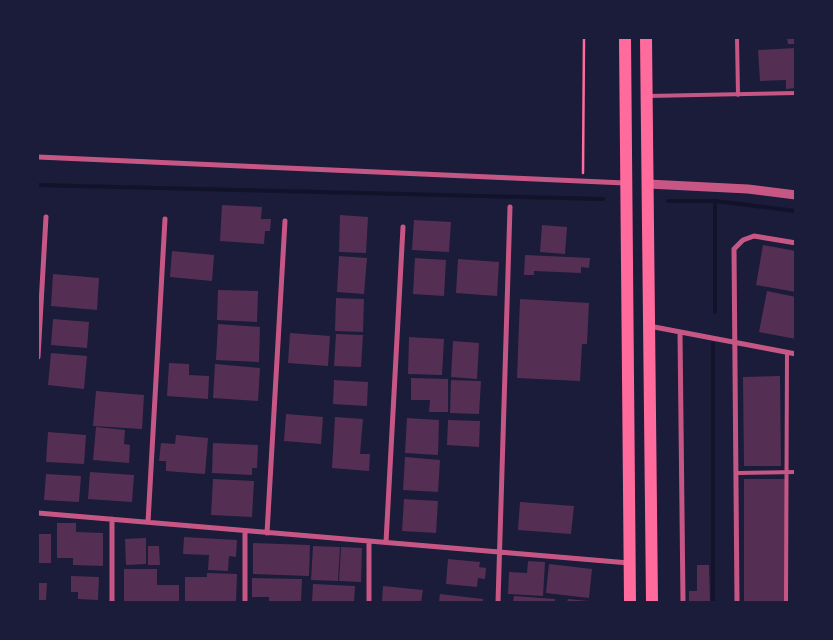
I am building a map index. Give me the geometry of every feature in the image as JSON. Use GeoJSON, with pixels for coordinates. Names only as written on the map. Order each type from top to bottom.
{"type":"FeatureCollection","features":[{"type":"Feature","properties":{"kind":"highway"},"geometry":{"type":"LineString","coordinates":[[625,38],[630,602]]}},
{"type":"Feature","properties":{"kind":"highway"},"geometry":{"type":"LineString","coordinates":[[646,38],[652,602]]}},
{"type":"Feature","properties":{"kind":"street"},"geometry":{"type":"LineString","coordinates":[[38,157],[626,183]]}},
{"type":"Feature","properties":{"kind":"street"},"geometry":{"type":"LineString","coordinates":[[648,184],[748,189],[796,195]]}},
{"type":"Feature","properties":{"kind":"street"},"geometry":{"type":"LineString","coordinates":[[498,602],[498,552],[510,207]]}},
{"type":"Feature","properties":{"kind":"street"},"geometry":{"type":"LineString","coordinates":[[38,357],[46,217]]}},
{"type":"Feature","properties":{"kind":"street"},"geometry":{"type":"LineString","coordinates":[[148,522],[165,219]]}},
{"type":"Feature","properties":{"kind":"street"},"geometry":{"type":"LineString","coordinates":[[268,532],[285,221]]}},
{"type":"Feature","properties":{"kind":"street"},"geometry":{"type":"LineString","coordinates":[[386,542],[403,227]]}},
{"type":"Feature","properties":{"kind":"street"},"geometry":{"type":"LineString","coordinates":[[736,602],[738,473],[734,249],[743,240],[754,236],[796,243]]}},
{"type":"Feature","properties":{"kind":"street"},"geometry":{"type":"LineString","coordinates":[[649,326],[796,354]]}},
{"type":"Feature","properties":{"kind":"street"},"geometry":{"type":"LineString","coordinates":[[680,332],[683,602]]}},
{"type":"Feature","properties":{"kind":"street"},"geometry":{"type":"LineString","coordinates":[[38,513],[630,563]]}},
{"type":"Feature","properties":{"kind":"street"},"geometry":{"type":"LineString","coordinates":[[112,520],[112,602]]}},
{"type":"Feature","properties":{"kind":"street"},"geometry":{"type":"LineString","coordinates":[[245,531],[245,602]]}},
{"type":"Feature","properties":{"kind":"street"},"geometry":{"type":"LineString","coordinates":[[369,541],[369,602]]}},
{"type":"Feature","properties":{"kind":"lane"},"geometry":{"type":"LineString","coordinates":[[737,38],[738,94]]}},
{"type":"Feature","properties":{"kind":"lane"},"geometry":{"type":"LineString","coordinates":[[646,96],[796,94]]}},
{"type":"Feature","properties":{"kind":"lane"},"geometry":{"type":"LineString","coordinates":[[786,352],[786,602]]}},
{"type":"Feature","properties":{"kind":"lane"},"geometry":{"type":"LineString","coordinates":[[738,473],[796,472]]}},
{"type":"Feature","properties":{"kind":"path"},"geometry":{"type":"LineString","coordinates":[[582,181],[584,38]]}},
{"type":"Feature","properties":{"kind":"building"},"geometry":{"type":"Polygon","coordinates":[[[787,38],[796,38],[796,44],[788,44],[787,38]]]}},
{"type":"Feature","properties":{"kind":"building"},"geometry":{"type":"Polygon","coordinates":[[[796,48],[796,88],[786,89],[786,80],[760,81],[758,50],[796,48]]]}},
{"type":"Feature","properties":{"kind":"building"},"geometry":{"type":"Polygon","coordinates":[[[222,205],[262,207],[261,219],[271,219],[270,231],[265,231],[264,244],[220,241],[222,205]]]}},
{"type":"Feature","properties":{"kind":"building"},"geometry":{"type":"Polygon","coordinates":[[[340,215],[368,217],[366,253],[339,252],[340,215]]]}},
{"type":"Feature","properties":{"kind":"building"},"geometry":{"type":"Polygon","coordinates":[[[414,220],[451,222],[449,252],[412,250],[414,220]]]}},
{"type":"Feature","properties":{"kind":"building"},"geometry":{"type":"Polygon","coordinates":[[[542,225],[567,227],[565,254],[540,252],[542,225]]]}},
{"type":"Feature","properties":{"kind":"building"},"geometry":{"type":"Polygon","coordinates":[[[763,245],[796,251],[796,292],[756,285],[763,245]]]}},
{"type":"Feature","properties":{"kind":"building"},"geometry":{"type":"Polygon","coordinates":[[[172,251],[214,255],[212,281],[170,277],[172,251]]]}},
{"type":"Feature","properties":{"kind":"building"},"geometry":{"type":"Polygon","coordinates":[[[525,255],[590,258],[589,268],[581,267],[581,273],[534,271],[534,275],[524,275],[525,255]]]}},
{"type":"Feature","properties":{"kind":"building"},"geometry":{"type":"Polygon","coordinates":[[[339,256],[367,258],[364,294],[337,292],[339,256]]]}},
{"type":"Feature","properties":{"kind":"building"},"geometry":{"type":"Polygon","coordinates":[[[415,258],[446,260],[444,296],[413,294],[415,258]]]}},
{"type":"Feature","properties":{"kind":"building"},"geometry":{"type":"Polygon","coordinates":[[[458,259],[499,262],[497,296],[456,293],[458,259]]]}},
{"type":"Feature","properties":{"kind":"building"},"geometry":{"type":"Polygon","coordinates":[[[53,274],[99,278],[97,310],[51,306],[53,274]]]}},
{"type":"Feature","properties":{"kind":"building"},"geometry":{"type":"Polygon","coordinates":[[[218,290],[258,291],[257,322],[217,320],[218,290]]]}},
{"type":"Feature","properties":{"kind":"building"},"geometry":{"type":"Polygon","coordinates":[[[767,291],[796,297],[796,339],[759,332],[767,291]]]}},
{"type":"Feature","properties":{"kind":"building"},"geometry":{"type":"Polygon","coordinates":[[[336,298],[364,299],[363,332],[335,331],[336,298]]]}},
{"type":"Feature","properties":{"kind":"building"},"geometry":{"type":"Polygon","coordinates":[[[520,299],[589,303],[587,344],[582,344],[580,381],[517,378],[520,299]]]}},
{"type":"Feature","properties":{"kind":"building"},"geometry":{"type":"Polygon","coordinates":[[[53,319],[89,322],[87,348],[51,345],[53,319]]]}},
{"type":"Feature","properties":{"kind":"building"},"geometry":{"type":"Polygon","coordinates":[[[218,324],[260,327],[259,362],[216,360],[218,324]]]}},
{"type":"Feature","properties":{"kind":"building"},"geometry":{"type":"Polygon","coordinates":[[[290,333],[330,336],[328,366],[288,363],[290,333]]]}},
{"type":"Feature","properties":{"kind":"building"},"geometry":{"type":"Polygon","coordinates":[[[336,334],[363,335],[361,367],[334,366],[336,334]]]}},
{"type":"Feature","properties":{"kind":"building"},"geometry":{"type":"Polygon","coordinates":[[[409,337],[444,339],[442,375],[408,374],[409,337]]]}},
{"type":"Feature","properties":{"kind":"building"},"geometry":{"type":"Polygon","coordinates":[[[453,341],[479,343],[477,379],[451,377],[453,341]]]}},
{"type":"Feature","properties":{"kind":"building"},"geometry":{"type":"Polygon","coordinates":[[[51,353],[87,356],[84,389],[48,385],[51,353]]]}},
{"type":"Feature","properties":{"kind":"building"},"geometry":{"type":"Polygon","coordinates":[[[169,363],[189,364],[189,375],[209,376],[208,399],[167,396],[169,363]]]}},
{"type":"Feature","properties":{"kind":"building"},"geometry":{"type":"Polygon","coordinates":[[[215,364],[260,368],[258,401],[213,398],[215,364]]]}},
{"type":"Feature","properties":{"kind":"building"},"geometry":{"type":"Polygon","coordinates":[[[780,376],[781,466],[744,466],[743,377],[780,376]]]}},
{"type":"Feature","properties":{"kind":"building"},"geometry":{"type":"Polygon","coordinates":[[[411,378],[448,379],[448,412],[429,412],[430,400],[411,400],[411,378]]]}},
{"type":"Feature","properties":{"kind":"building"},"geometry":{"type":"Polygon","coordinates":[[[334,380],[368,382],[367,406],[333,404],[334,380]]]}},
{"type":"Feature","properties":{"kind":"building"},"geometry":{"type":"Polygon","coordinates":[[[451,380],[481,381],[479,414],[450,413],[451,380]]]}},
{"type":"Feature","properties":{"kind":"building"},"geometry":{"type":"Polygon","coordinates":[[[96,391],[144,395],[142,429],[93,426],[96,391]]]}},
{"type":"Feature","properties":{"kind":"building"},"geometry":{"type":"Polygon","coordinates":[[[286,414],[323,417],[321,444],[284,441],[286,414]]]}},
{"type":"Feature","properties":{"kind":"building"},"geometry":{"type":"Polygon","coordinates":[[[335,417],[363,419],[360,454],[370,454],[369,471],[332,468],[335,417]]]}},
{"type":"Feature","properties":{"kind":"building"},"geometry":{"type":"Polygon","coordinates":[[[407,418],[439,420],[438,455],[405,453],[407,418]]]}},
{"type":"Feature","properties":{"kind":"building"},"geometry":{"type":"Polygon","coordinates":[[[448,420],[480,421],[479,447],[447,445],[448,420]]]}},
{"type":"Feature","properties":{"kind":"building"},"geometry":{"type":"Polygon","coordinates":[[[96,427],[125,430],[124,444],[130,445],[129,463],[93,460],[96,427]]]}},
{"type":"Feature","properties":{"kind":"building"},"geometry":{"type":"Polygon","coordinates":[[[48,432],[86,435],[84,464],[46,462],[48,432]]]}},
{"type":"Feature","properties":{"kind":"building"},"geometry":{"type":"Polygon","coordinates":[[[176,435],[208,438],[205,474],[166,471],[166,461],[159,461],[161,443],[175,444],[176,435]]]}},
{"type":"Feature","properties":{"kind":"building"},"geometry":{"type":"Polygon","coordinates":[[[213,443],[258,445],[257,468],[252,468],[252,475],[212,473],[213,443]]]}},
{"type":"Feature","properties":{"kind":"building"},"geometry":{"type":"Polygon","coordinates":[[[405,457],[440,460],[438,492],[403,490],[405,457]]]}},
{"type":"Feature","properties":{"kind":"building"},"geometry":{"type":"Polygon","coordinates":[[[90,472],[134,475],[132,502],[88,499],[90,472]]]}},
{"type":"Feature","properties":{"kind":"building"},"geometry":{"type":"Polygon","coordinates":[[[46,474],[81,476],[79,502],[44,500],[46,474]]]}},
{"type":"Feature","properties":{"kind":"building"},"geometry":{"type":"Polygon","coordinates":[[[213,479],[254,481],[252,517],[211,515],[213,479]]]}},
{"type":"Feature","properties":{"kind":"building"},"geometry":{"type":"Polygon","coordinates":[[[744,479],[785,479],[785,602],[744,602],[744,479]]]}},
{"type":"Feature","properties":{"kind":"building"},"geometry":{"type":"Polygon","coordinates":[[[404,499],[438,501],[436,533],[402,531],[404,499]]]}},
{"type":"Feature","properties":{"kind":"building"},"geometry":{"type":"Polygon","coordinates":[[[520,502],[574,506],[571,534],[518,530],[520,502]]]}},
{"type":"Feature","properties":{"kind":"building"},"geometry":{"type":"Polygon","coordinates":[[[57,523],[76,523],[76,532],[103,533],[103,566],[73,565],[73,558],[57,558],[57,523]]]}},
{"type":"Feature","properties":{"kind":"building"},"geometry":{"type":"Polygon","coordinates":[[[38,534],[51,534],[51,563],[38,563],[38,534]]]}},
{"type":"Feature","properties":{"kind":"building"},"geometry":{"type":"Polygon","coordinates":[[[184,537],[237,540],[236,557],[229,556],[228,571],[208,570],[209,555],[183,554],[184,537]]]}},
{"type":"Feature","properties":{"kind":"building"},"geometry":{"type":"Polygon","coordinates":[[[146,538],[146,564],[126,565],[125,539],[146,538]]]}},
{"type":"Feature","properties":{"kind":"building"},"geometry":{"type":"Polygon","coordinates":[[[253,543],[310,545],[309,576],[253,574],[253,543]]]}},
{"type":"Feature","properties":{"kind":"building"},"geometry":{"type":"Polygon","coordinates":[[[148,546],[159,546],[160,565],[148,565],[148,546]]]}},
{"type":"Feature","properties":{"kind":"building"},"geometry":{"type":"Polygon","coordinates":[[[313,546],[340,547],[338,581],[311,580],[313,546]]]}},
{"type":"Feature","properties":{"kind":"building"},"geometry":{"type":"Polygon","coordinates":[[[341,547],[362,548],[361,582],[339,581],[341,547]]]}},
{"type":"Feature","properties":{"kind":"building"},"geometry":{"type":"Polygon","coordinates":[[[448,559],[480,562],[479,567],[486,568],[485,579],[478,578],[477,587],[446,584],[448,559]]]}},
{"type":"Feature","properties":{"kind":"building"},"geometry":{"type":"Polygon","coordinates":[[[528,561],[545,562],[543,596],[508,594],[509,572],[527,573],[528,561]]]}},
{"type":"Feature","properties":{"kind":"building"},"geometry":{"type":"Polygon","coordinates":[[[549,564],[592,569],[589,598],[546,593],[549,564]]]}},
{"type":"Feature","properties":{"kind":"building"},"geometry":{"type":"Polygon","coordinates":[[[697,565],[709,565],[710,602],[689,602],[689,591],[697,591],[697,565]]]}},
{"type":"Feature","properties":{"kind":"building"},"geometry":{"type":"Polygon","coordinates":[[[124,569],[157,569],[157,585],[179,585],[179,602],[124,602],[124,569]]]}},
{"type":"Feature","properties":{"kind":"building"},"geometry":{"type":"Polygon","coordinates":[[[207,573],[237,574],[236,602],[185,602],[185,577],[207,577],[207,573]]]}},
{"type":"Feature","properties":{"kind":"building"},"geometry":{"type":"Polygon","coordinates":[[[71,576],[99,577],[98,600],[78,599],[78,592],[71,592],[71,576]]]}},
{"type":"Feature","properties":{"kind":"building"},"geometry":{"type":"Polygon","coordinates":[[[252,578],[302,579],[301,602],[269,602],[269,597],[252,597],[252,578]]]}},
{"type":"Feature","properties":{"kind":"building"},"geometry":{"type":"Polygon","coordinates":[[[38,583],[47,583],[46,600],[38,600],[38,583]]]}},
{"type":"Feature","properties":{"kind":"building"},"geometry":{"type":"Polygon","coordinates":[[[313,584],[355,586],[354,602],[312,602],[313,584]]]}},
{"type":"Feature","properties":{"kind":"building"},"geometry":{"type":"Polygon","coordinates":[[[383,586],[423,590],[421,602],[382,602],[383,586]]]}},
{"type":"Feature","properties":{"kind":"building"},"geometry":{"type":"Polygon","coordinates":[[[440,594],[483,599],[483,602],[439,602],[440,594]]]}},
{"type":"Feature","properties":{"kind":"building"},"geometry":{"type":"Polygon","coordinates":[[[514,596],[555,599],[555,602],[513,602],[514,596]]]}},
{"type":"Feature","properties":{"kind":"building"},"geometry":{"type":"Polygon","coordinates":[[[568,599],[589,601],[589,602],[567,602],[568,599]]]}},
{"type":"Feature","properties":{"kind":"waterway"},"geometry":{"type":"LineString","coordinates":[[38,185],[603,199]]}},
{"type":"Feature","properties":{"kind":"waterway"},"geometry":{"type":"LineString","coordinates":[[668,201],[715,201],[796,211]]}},
{"type":"Feature","properties":{"kind":"waterway"},"geometry":{"type":"LineString","coordinates":[[715,201],[715,312]]}},
{"type":"Feature","properties":{"kind":"waterway"},"geometry":{"type":"LineString","coordinates":[[713,344],[713,602]]}}]}
